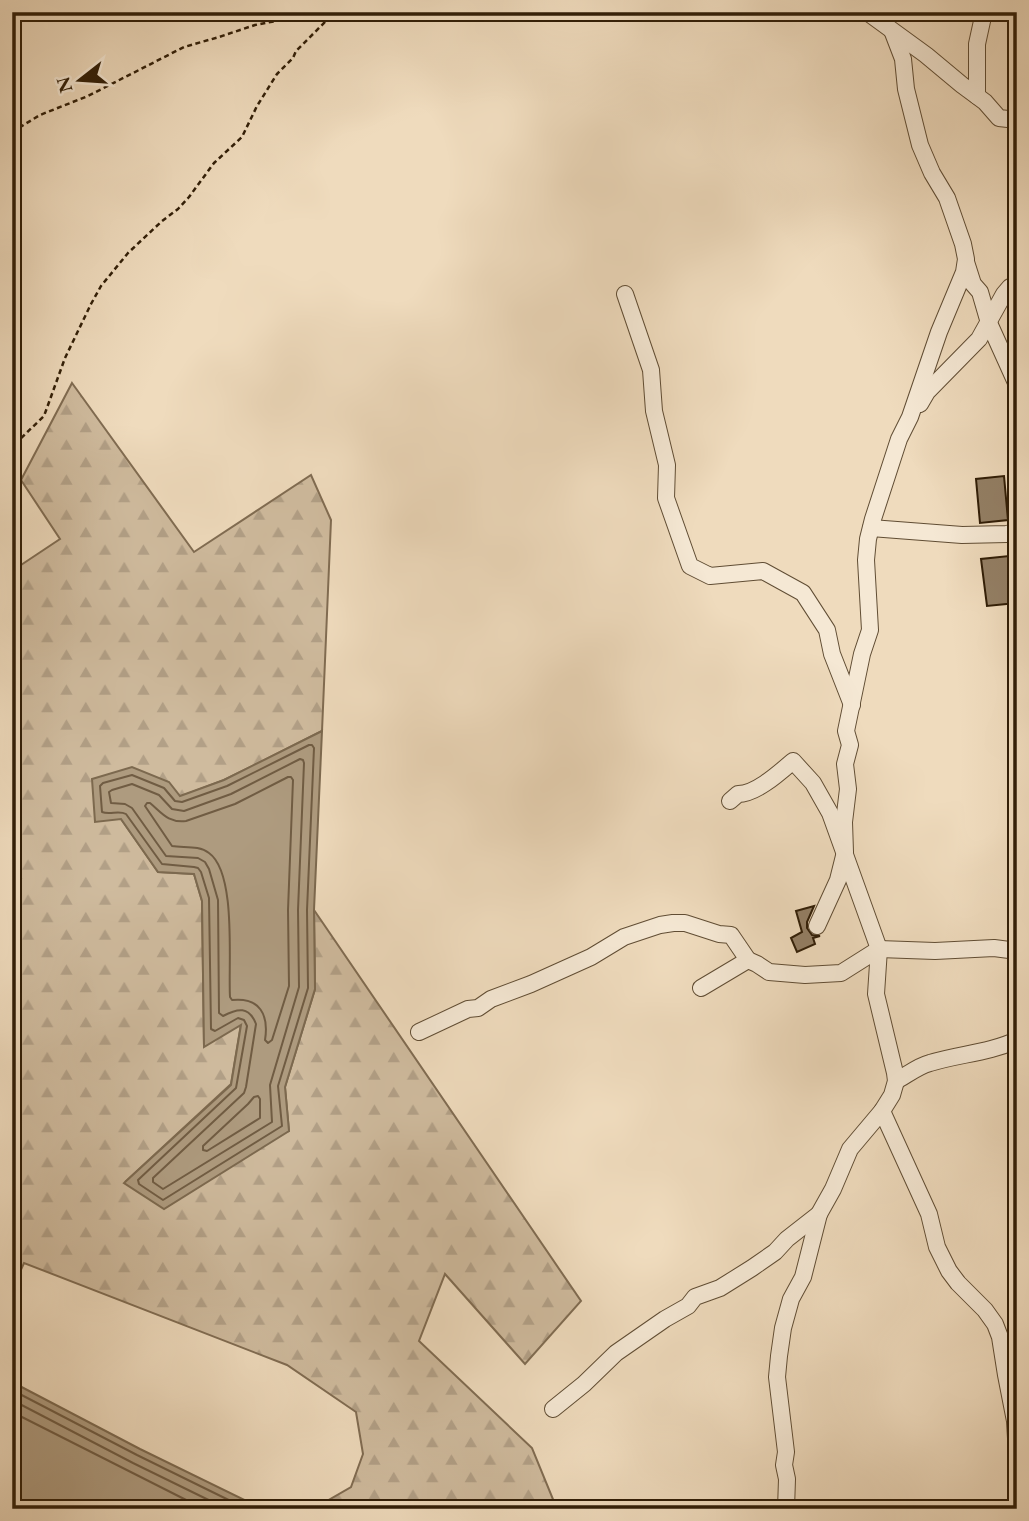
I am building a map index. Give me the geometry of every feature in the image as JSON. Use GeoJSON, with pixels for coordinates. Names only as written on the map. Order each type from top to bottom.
{"type":"FeatureCollection","features":[{"type":"Feature","properties":{"kind":"street"},"geometry":{"type":"LineString","coordinates":[[867,12],[985,102],[999,118],[1017,120]]}},
{"type":"Feature","properties":{"kind":"street"},"geometry":{"type":"LineString","coordinates":[[977,96],[977,44],[984,12]]}},
{"type":"Feature","properties":{"kind":"street"},"geometry":{"type":"LineString","coordinates":[[817,926],[838,880],[845,852],[844,822],[848,789],[845,764],[850,745],[846,731],[862,654],[870,630],[866,560],[871,528],[899,439],[910,417],[943,322],[964,272],[963,244],[947,198],[920,145],[906,89],[903,59],[893,33]]}},
{"type":"Feature","properties":{"kind":"street"},"geometry":{"type":"LineString","coordinates":[[965,259],[974,284],[980,292],[989,323],[1017,385]]}},
{"type":"Feature","properties":{"kind":"street"},"geometry":{"type":"LineString","coordinates":[[910,417],[928,392],[979,339],[1003,294],[1017,284]]}},
{"type":"Feature","properties":{"kind":"street"},"geometry":{"type":"LineString","coordinates":[[625,294],[652,369],[654,411],[667,465],[667,498],[690,566],[710,576],[763,571],[803,593],[827,631],[832,654],[852,705]]}},
{"type":"Feature","properties":{"kind":"street"},"geometry":{"type":"LineString","coordinates":[[871,528],[962,535],[1007,534],[1017,531]]}},
{"type":"Feature","properties":{"kind":"street"},"geometry":{"type":"LineString","coordinates":[[730,801],[738,794],[748,794],[778,775],[793,761],[813,783],[830,813],[879,949],[876,994],[896,1081],[892,1095],[882,1111],[850,1149],[819,1214],[803,1277],[791,1299],[783,1328],[778,1377],[786,1452],[786,1509]]}},
{"type":"Feature","properties":{"kind":"street"},"geometry":{"type":"LineString","coordinates":[[419,1032],[591,957],[624,937],[673,922],[731,935],[748,960],[769,972],[805,975],[842,973],[879,949],[935,951],[994,948],[1017,951]]}},
{"type":"Feature","properties":{"kind":"street"},"geometry":{"type":"LineString","coordinates":[[701,988],[748,960]]}},
{"type":"Feature","properties":{"kind":"street"},"geometry":{"type":"LineString","coordinates":[[896,1081],[926,1064],[1004,1046],[1017,1040]]}},
{"type":"Feature","properties":{"kind":"street"},"geometry":{"type":"LineString","coordinates":[[882,1111],[929,1214],[937,1247],[949,1271],[995,1324],[1000,1337],[1015,1421],[1017,1455]]}},
{"type":"Feature","properties":{"kind":"street"},"geometry":{"type":"LineString","coordinates":[[552,1409],[584,1384],[616,1353],[664,1319],[688,1306],[695,1297],[720,1287],[752,1268],[819,1214]]}},
{"type":"Feature","properties":{"kind":"path"},"geometry":{"type":"LineString","coordinates":[[12,132],[40,115],[88,96],[184,47],[255,25],[361,12]]}},
{"type":"Feature","properties":{"kind":"path"},"geometry":{"type":"LineString","coordinates":[[16,444],[44,416],[65,358],[101,286],[134,247],[190,198],[214,163],[242,137],[277,74],[331,16]]}},
{"type":"Feature","properties":{"kind":"green space"},"geometry":{"type":"Polygon","coordinates":[[[72,383],[194,552],[311,475],[331,520],[322,731],[224,780],[121,819],[158,872],[194,874],[202,901],[204,1046],[241,1024],[231,1084],[125,1182],[289,1131],[285,1087],[315,989],[314,910],[581,1301],[525,1364],[445,1274],[419,1341],[532,1448],[557,1509],[313,1509],[351,1487],[363,1454],[356,1412],[287,1365],[24,1263],[12,1290],[12,879],[21,878],[12,837],[12,571],[60,539],[21,480],[72,383]]]}},
{"type":"Feature","properties":{"kind":"water"},"geometry":{"type":"Polygon","coordinates":[[[322,731],[314,910],[315,989],[285,1087],[289,1131],[164,1209],[124,1183],[231,1085],[241,1025],[204,1047],[202,901],[194,874],[158,872],[121,819],[95,822],[92,779],[132,767],[169,782],[180,796],[224,780],[322,731]]]}},
{"type":"Feature","properties":{"kind":"water"},"geometry":{"type":"Polygon","coordinates":[[[12,1382],[140,1449],[263,1509],[12,1509],[12,1382]]]}},
{"type":"Feature","properties":{"kind":"building"},"geometry":{"type":"Polygon","coordinates":[[[1004,476],[1008,520],[980,523],[976,479],[1004,476]]]}},
{"type":"Feature","properties":{"kind":"building"},"geometry":{"type":"Polygon","coordinates":[[[1009,556],[1016,603],[987,606],[981,559],[1009,556]]]}},
{"type":"Feature","properties":{"kind":"building"},"geometry":{"type":"Polygon","coordinates":[[[814,906],[807,928],[812,935],[820,936],[813,938],[815,944],[797,952],[791,938],[802,932],[796,911],[814,906]]]}}]}
